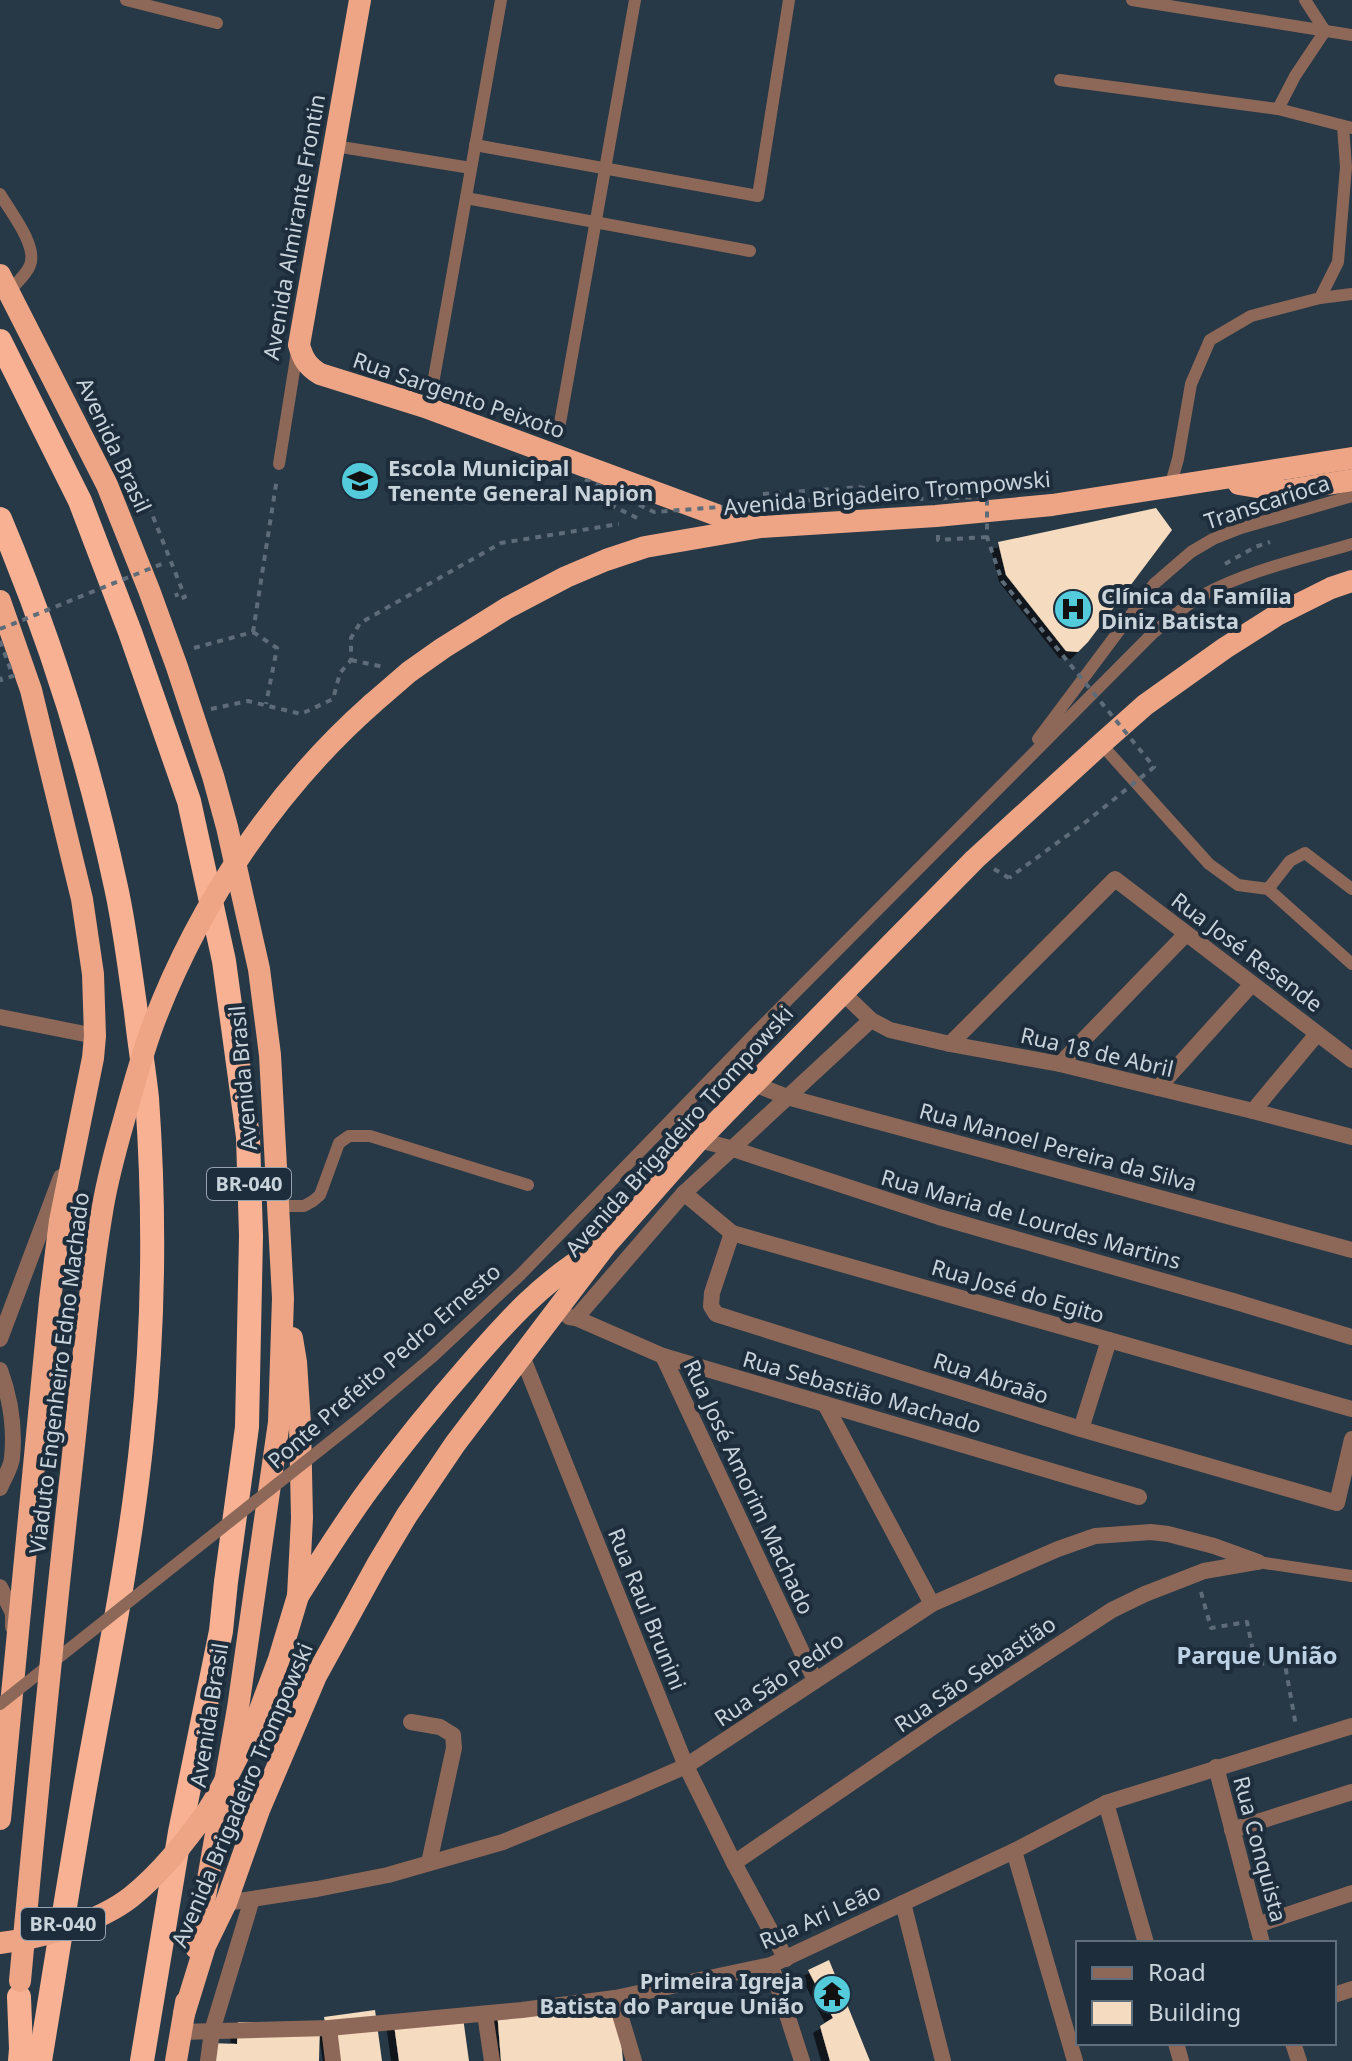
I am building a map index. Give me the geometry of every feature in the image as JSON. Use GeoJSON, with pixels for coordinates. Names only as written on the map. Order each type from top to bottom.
{"type":"FeatureCollection","features":[{"type":"Feature","properties":{"kind":"highway","name":"Avenida Almirante Frontin"},"geometry":{"type":"LineString","coordinates":[[299,345],[360,0]]}},
{"type":"Feature","properties":{"kind":"highway","name":"Avenida Brasil"},"geometry":{"type":"LineString","coordinates":[[5,283],[107,485],[149,590],[213,776],[259,969],[270,1055],[283,1298],[279,1422],[238,1708],[176,2061]]}},
{"type":"Feature","properties":{"kind":"highway","name":"Avenida Brasil"},"geometry":{"type":"LineString","coordinates":[[0,341],[80,501],[189,801],[224,961],[248,1137],[251,1236],[247,1427],[221,1631],[180,1832],[142,2061]]}},
{"type":"Feature","properties":{"kind":"highway","name":"Rua Sargento Peixoto"},"geometry":{"type":"LineString","coordinates":[[299,345],[303,359],[320,374],[425,407],[752,528]]}},
{"type":"Feature","properties":{"kind":"highway","name":"Avenida Brigadeiro Trompowski"},"geometry":{"type":"LineString","coordinates":[[372,704],[409,672],[507,608],[566,577],[645,547],[752,528],[1052,505],[1352,458]]}},
{"type":"Feature","properties":{"kind":"highway"},"geometry":{"type":"LineString","coordinates":[[1216,480],[1283,491],[1352,480]]}},
{"type":"Feature","properties":{"kind":"highway","name":"BR-040"},"geometry":{"type":"LineString","coordinates":[[0,519],[26,582],[79,738],[117,891],[146,1095],[150,1163],[151,1289],[142,1438],[122,1589],[40,2061]]}},
{"type":"Feature","properties":{"kind":"highway","name":"Avenida Brigadeiro Trompowski"},"geometry":{"type":"LineString","coordinates":[[182,2023],[205,1946],[226,1903],[259,1810],[316,1676],[407,1515],[455,1444],[606,1245],[699,1140],[975,859],[1101,744],[1145,705],[1225,648],[1277,615],[1352,581]]}},
{"type":"Feature","properties":{"kind":"highway"},"geometry":{"type":"LineString","coordinates":[[0,601],[31,690],[82,899],[93,974],[95,1036],[60,1221],[52,1284],[0,1819]]}},
{"type":"Feature","properties":{"kind":"highway","name":"Viaduto Engenheiro Edno Machado"},"geometry":{"type":"LineString","coordinates":[[8,2061],[19,1989],[92,1282],[103,1203],[125,1117],[154,1022],[199,925],[219,891],[290,789],[338,734],[372,704]]}},
{"type":"Feature","properties":{"kind":"highway"},"geometry":{"type":"LineString","coordinates":[[298,1596],[368,1490],[441,1397],[496,1334],[535,1293],[568,1267],[606,1245]]}},
{"type":"Feature","properties":{"kind":"highway"},"geometry":{"type":"LineString","coordinates":[[0,1943],[35,1939],[92,1919],[129,1899],[166,1865],[210,1808],[255,1723],[298,1596],[302,1518],[300,1424],[296,1362],[283,1298]]}},
{"type":"Feature","properties":{"kind":"highway"},"geometry":{"type":"LineString","coordinates":[[19,1989],[20,2061]]}},
{"type":"Feature","properties":{"kind":"street","name":"Rua José Resende"},"geometry":{"type":"LineString","coordinates":[[950,1044],[1115,879],[1352,1060]]}},
{"type":"Feature","properties":{"kind":"street"},"geometry":{"type":"LineString","coordinates":[[1060,1064],[1186,934]]}},
{"type":"Feature","properties":{"kind":"street"},"geometry":{"type":"LineString","coordinates":[[1158,1088],[1252,984]]}},
{"type":"Feature","properties":{"kind":"street","name":"Rua 18 de Abril"},"geometry":{"type":"LineString","coordinates":[[843,993],[871,1020],[890,1030],[1060,1064],[1352,1137]]}},
{"type":"Feature","properties":{"kind":"street"},"geometry":{"type":"LineString","coordinates":[[0,1017],[95,1036]]}},
{"type":"Feature","properties":{"kind":"street"},"geometry":{"type":"LineString","coordinates":[[576,1318],[684,1193],[871,1020]]}},
{"type":"Feature","properties":{"kind":"street"},"geometry":{"type":"LineString","coordinates":[[1253,1111],[1317,1034]]}},
{"type":"Feature","properties":{"kind":"street","name":"Rua Manoel Pereira da Silva"},"geometry":{"type":"LineString","coordinates":[[754,1084],[787,1097],[1352,1250]]}},
{"type":"Feature","properties":{"kind":"street"},"geometry":{"type":"LineString","coordinates":[[0,1339],[77,1134]]}},
{"type":"Feature","properties":{"kind":"street","name":"Rua Maria de Lourdes Martins"},"geometry":{"type":"LineString","coordinates":[[699,1140],[939,1217],[1352,1337]]}},
{"type":"Feature","properties":{"kind":"street","name":"Rua José do Egito"},"geometry":{"type":"LineString","coordinates":[[684,1193],[732,1233],[1352,1409]]}},
{"type":"Feature","properties":{"kind":"street","name":"Rua Abraão"},"geometry":{"type":"LineString","coordinates":[[732,1233],[712,1293],[711,1306],[716,1314],[1081,1429],[1337,1503],[1352,1439]]}},
{"type":"Feature","properties":{"kind":"street","name":"Rua Sebastião Machado"},"geometry":{"type":"LineString","coordinates":[[552,1315],[576,1318],[663,1356],[1139,1497]]}},
{"type":"Feature","properties":{"kind":"street"},"geometry":{"type":"LineString","coordinates":[[1081,1429],[1109,1340]]}},
{"type":"Feature","properties":{"kind":"street","name":"Rua Raul Brunini"},"geometry":{"type":"LineString","coordinates":[[522,1356],[686,1766],[779,1962],[802,2061]]}},
{"type":"Feature","properties":{"kind":"street","name":"Rua José Amorim Machado"},"geometry":{"type":"LineString","coordinates":[[663,1356],[815,1680]]}},
{"type":"Feature","properties":{"kind":"street"},"geometry":{"type":"LineString","coordinates":[[0,1370],[12,1422],[10,1468],[0,1488]]}},
{"type":"Feature","properties":{"kind":"street"},"geometry":{"type":"LineString","coordinates":[[825,1404],[932,1604]]}},
{"type":"Feature","properties":{"kind":"street"},"geometry":{"type":"LineString","coordinates":[[0,1421],[10,1437],[12,1449]]}},
{"type":"Feature","properties":{"kind":"street","name":"Rua São Pedro"},"geometry":{"type":"LineString","coordinates":[[226,1903],[388,1875],[503,1842],[686,1766],[932,1604],[1095,1536],[1151,1532],[1168,1534],[1258,1562]]}},
{"type":"Feature","properties":{"kind":"street","name":"Rua São Sebastião"},"geometry":{"type":"LineString","coordinates":[[734,1863],[1112,1610],[1196,1574],[1258,1562]]}},
{"type":"Feature","properties":{"kind":"street"},"geometry":{"type":"LineString","coordinates":[[0,1587],[13,1613],[14,1678]]}},
{"type":"Feature","properties":{"kind":"street"},"geometry":{"type":"LineString","coordinates":[[411,1722],[440,1727],[453,1735],[454,1748],[429,1863]]}},
{"type":"Feature","properties":{"kind":"street","name":"Rua Ari Leão"},"geometry":{"type":"LineString","coordinates":[[182,2023],[212,2031],[329,2028],[485,2014],[615,1998],[779,1962],[1014,1851],[1106,1803],[1352,1726]]}},
{"type":"Feature","properties":{"kind":"street","name":"Rua Conquista"},"geometry":{"type":"LineString","coordinates":[[1216,1767],[1261,1941]]}},
{"type":"Feature","properties":{"kind":"street"},"geometry":{"type":"LineString","coordinates":[[1232,1830],[1352,1792]]}},
{"type":"Feature","properties":{"kind":"street"},"geometry":{"type":"LineString","coordinates":[[1106,1803],[1145,1941]]}},
{"type":"Feature","properties":{"kind":"street"},"geometry":{"type":"LineString","coordinates":[[1014,1851],[1075,2061]]}},
{"type":"Feature","properties":{"kind":"street"},"geometry":{"type":"LineString","coordinates":[[1257,1925],[1352,1893]]}},
{"type":"Feature","properties":{"kind":"street"},"geometry":{"type":"LineString","coordinates":[[208,2061],[212,2031],[252,1899]]}},
{"type":"Feature","properties":{"kind":"street"},"geometry":{"type":"LineString","coordinates":[[903,1903],[943,2061]]}},
{"type":"Feature","properties":{"kind":"street"},"geometry":{"type":"LineString","coordinates":[[615,1998],[634,2061]]}},
{"type":"Feature","properties":{"kind":"street"},"geometry":{"type":"LineString","coordinates":[[485,2014],[492,2061]]}},
{"type":"Feature","properties":{"kind":"street"},"geometry":{"type":"LineString","coordinates":[[329,2028],[333,2061]]}},
{"type":"Feature","properties":{"kind":"lane"},"geometry":{"type":"LineString","coordinates":[[126,0],[217,23]]}},
{"type":"Feature","properties":{"kind":"lane"},"geometry":{"type":"LineString","coordinates":[[434,378],[501,0]]}},
{"type":"Feature","properties":{"kind":"lane"},"geometry":{"type":"LineString","coordinates":[[560,423],[635,0]]}},
{"type":"Feature","properties":{"kind":"lane"},"geometry":{"type":"LineString","coordinates":[[475,145],[758,196],[789,0]]}},
{"type":"Feature","properties":{"kind":"lane"},"geometry":{"type":"LineString","coordinates":[[1132,0],[1352,35]]}},
{"type":"Feature","properties":{"kind":"lane"},"geometry":{"type":"LineString","coordinates":[[1305,0],[1325,31]]}},
{"type":"Feature","properties":{"kind":"lane"},"geometry":{"type":"LineString","coordinates":[[1278,109],[1295,76],[1325,31]]}},
{"type":"Feature","properties":{"kind":"lane"},"geometry":{"type":"LineString","coordinates":[[1060,80],[1278,109],[1348,127],[1338,262],[1320,298]]}},
{"type":"Feature","properties":{"kind":"lane"},"geometry":{"type":"LineString","coordinates":[[335,146],[471,168]]}},
{"type":"Feature","properties":{"kind":"lane"},"geometry":{"type":"LineString","coordinates":[[0,194],[28,240],[32,254],[30,266],[5,283]]}},
{"type":"Feature","properties":{"kind":"lane"},"geometry":{"type":"LineString","coordinates":[[466,198],[750,251]]}},
{"type":"Feature","properties":{"kind":"lane"},"geometry":{"type":"LineString","coordinates":[[1170,487],[1191,384],[1210,340],[1251,316],[1320,298],[1352,294]]}},
{"type":"Feature","properties":{"kind":"lane","name":"Avenida Almirante Frontin"},"geometry":{"type":"LineString","coordinates":[[279,464],[299,345]]}},
{"type":"Feature","properties":{"kind":"lane","name":"Transcarioca"},"geometry":{"type":"LineString","coordinates":[[1014,770],[1154,584],[1172,567],[1213,539],[1352,496]]}},
{"type":"Feature","properties":{"kind":"lane","name":"Transcarioca"},"geometry":{"type":"LineString","coordinates":[[764,1024],[1153,633],[1200,597],[1247,576],[1352,544]]}},
{"type":"Feature","properties":{"kind":"lane"},"geometry":{"type":"LineString","coordinates":[[1101,744],[1209,864],[1238,885],[1268,889],[1352,964]]}},
{"type":"Feature","properties":{"kind":"lane"},"geometry":{"type":"LineString","coordinates":[[1268,889],[1290,861],[1305,853],[1352,889]]}},
{"type":"Feature","properties":{"kind":"lane","name":"Ponte Prefeito Pedro Ernesto"},"geometry":{"type":"LineString","coordinates":[[0,1704],[359,1419],[431,1358],[520,1275],[764,1024]]}},
{"type":"Feature","properties":{"kind":"lane"},"geometry":{"type":"LineString","coordinates":[[279,1206],[304,1206],[320,1195],[339,1143],[349,1136],[370,1136],[528,1185]]}},
{"type":"Feature","properties":{"kind":"lane","name":"Rua São Pedro"},"geometry":{"type":"LineString","coordinates":[[1258,1562],[1352,1576]]}},
{"type":"Feature","properties":{"kind":"path"},"geometry":{"type":"LineString","coordinates":[[253,632],[279,464]]}},
{"type":"Feature","properties":{"kind":"path"},"geometry":{"type":"LineString","coordinates":[[637,518],[581,490],[587,480],[654,512],[853,497],[852,487]]}},
{"type":"Feature","properties":{"kind":"path"},"geometry":{"type":"LineString","coordinates":[[763,494],[852,487],[913,499],[987,497],[987,537],[1002,581],[1154,767],[1009,878]]}},
{"type":"Feature","properties":{"kind":"path"},"geometry":{"type":"LineString","coordinates":[[136,508],[148,504],[185,597],[178,599],[173,587]]}},
{"type":"Feature","properties":{"kind":"path"},"geometry":{"type":"LineString","coordinates":[[208,709],[248,701],[301,714],[333,699],[340,673],[351,660],[351,638],[360,623],[501,543],[619,524]]}},
{"type":"Feature","properties":{"kind":"path"},"geometry":{"type":"LineString","coordinates":[[938,540],[987,537]]}},
{"type":"Feature","properties":{"kind":"path"},"geometry":{"type":"LineString","coordinates":[[1255,547],[1270,542]]}},
{"type":"Feature","properties":{"kind":"path"},"geometry":{"type":"LineString","coordinates":[[0,629],[161,564],[166,577]]}},
{"type":"Feature","properties":{"kind":"path"},"geometry":{"type":"LineString","coordinates":[[169,593],[175,607]]}},
{"type":"Feature","properties":{"kind":"path"},"geometry":{"type":"LineString","coordinates":[[191,649],[253,632],[277,648],[266,705]]}},
{"type":"Feature","properties":{"kind":"path"},"geometry":{"type":"LineString","coordinates":[[0,641],[13,676],[1,680],[0,677]]}},
{"type":"Feature","properties":{"kind":"path"},"geometry":{"type":"LineString","coordinates":[[1196,1574],[1211,1628],[1247,1622],[1256,1665],[1284,1659],[1298,1742]]}},
{"type":"Feature","properties":{"kind":"building","name":"Clínica da Família Diniz Batista"},"geometry":{"type":"Polygon","coordinates":[[[1156,508],[1172,530],[1088,642],[1078,652],[1066,651],[1006,575],[998,542],[1156,508]]]}},
{"type":"Feature","properties":{"kind":"building","name":"Primeira Igreja Batista do Parque União"},"geometry":{"type":"Polygon","coordinates":[[[829,1960],[870,2061],[830,2061],[820,2026],[833,2018],[808,1970],[829,1960]]]}},
{"type":"Feature","properties":{"kind":"building"},"geometry":{"type":"Polygon","coordinates":[[[617,1998],[623,2061],[501,2061],[497,2010],[617,1998]]]}},
{"type":"Feature","properties":{"kind":"building"},"geometry":{"type":"Polygon","coordinates":[[[375,2010],[382,2061],[331,2061],[324,2017],[375,2010]]]}},
{"type":"Feature","properties":{"kind":"building"},"geometry":{"type":"Polygon","coordinates":[[[462,2010],[469,2061],[399,2061],[393,2017],[462,2010]]]}},
{"type":"Feature","properties":{"kind":"building"},"geometry":{"type":"Polygon","coordinates":[[[238,2022],[320,2023],[319,2061],[210,2061],[211,2043],[237,2044],[238,2022]]]}},
{"type":"Feature","properties":{"kind":"place","name":"Escola Municipal Tenente General Napion"},"geometry":{"type":"Point","coordinates":[360,481]}},
{"type":"Feature","properties":{"kind":"place","name":"Clínica da Família Diniz Batista"},"geometry":{"type":"Point","coordinates":[1073,609]}},
{"type":"Feature","properties":{"kind":"place","name":"Primeira Igreja Batista do Parque União"},"geometry":{"type":"Point","coordinates":[832,1994]}},
{"type":"Feature","properties":{"kind":"district","name":"Parque União"},"geometry":{"type":"Point","coordinates":[1257,1656]}}]}
